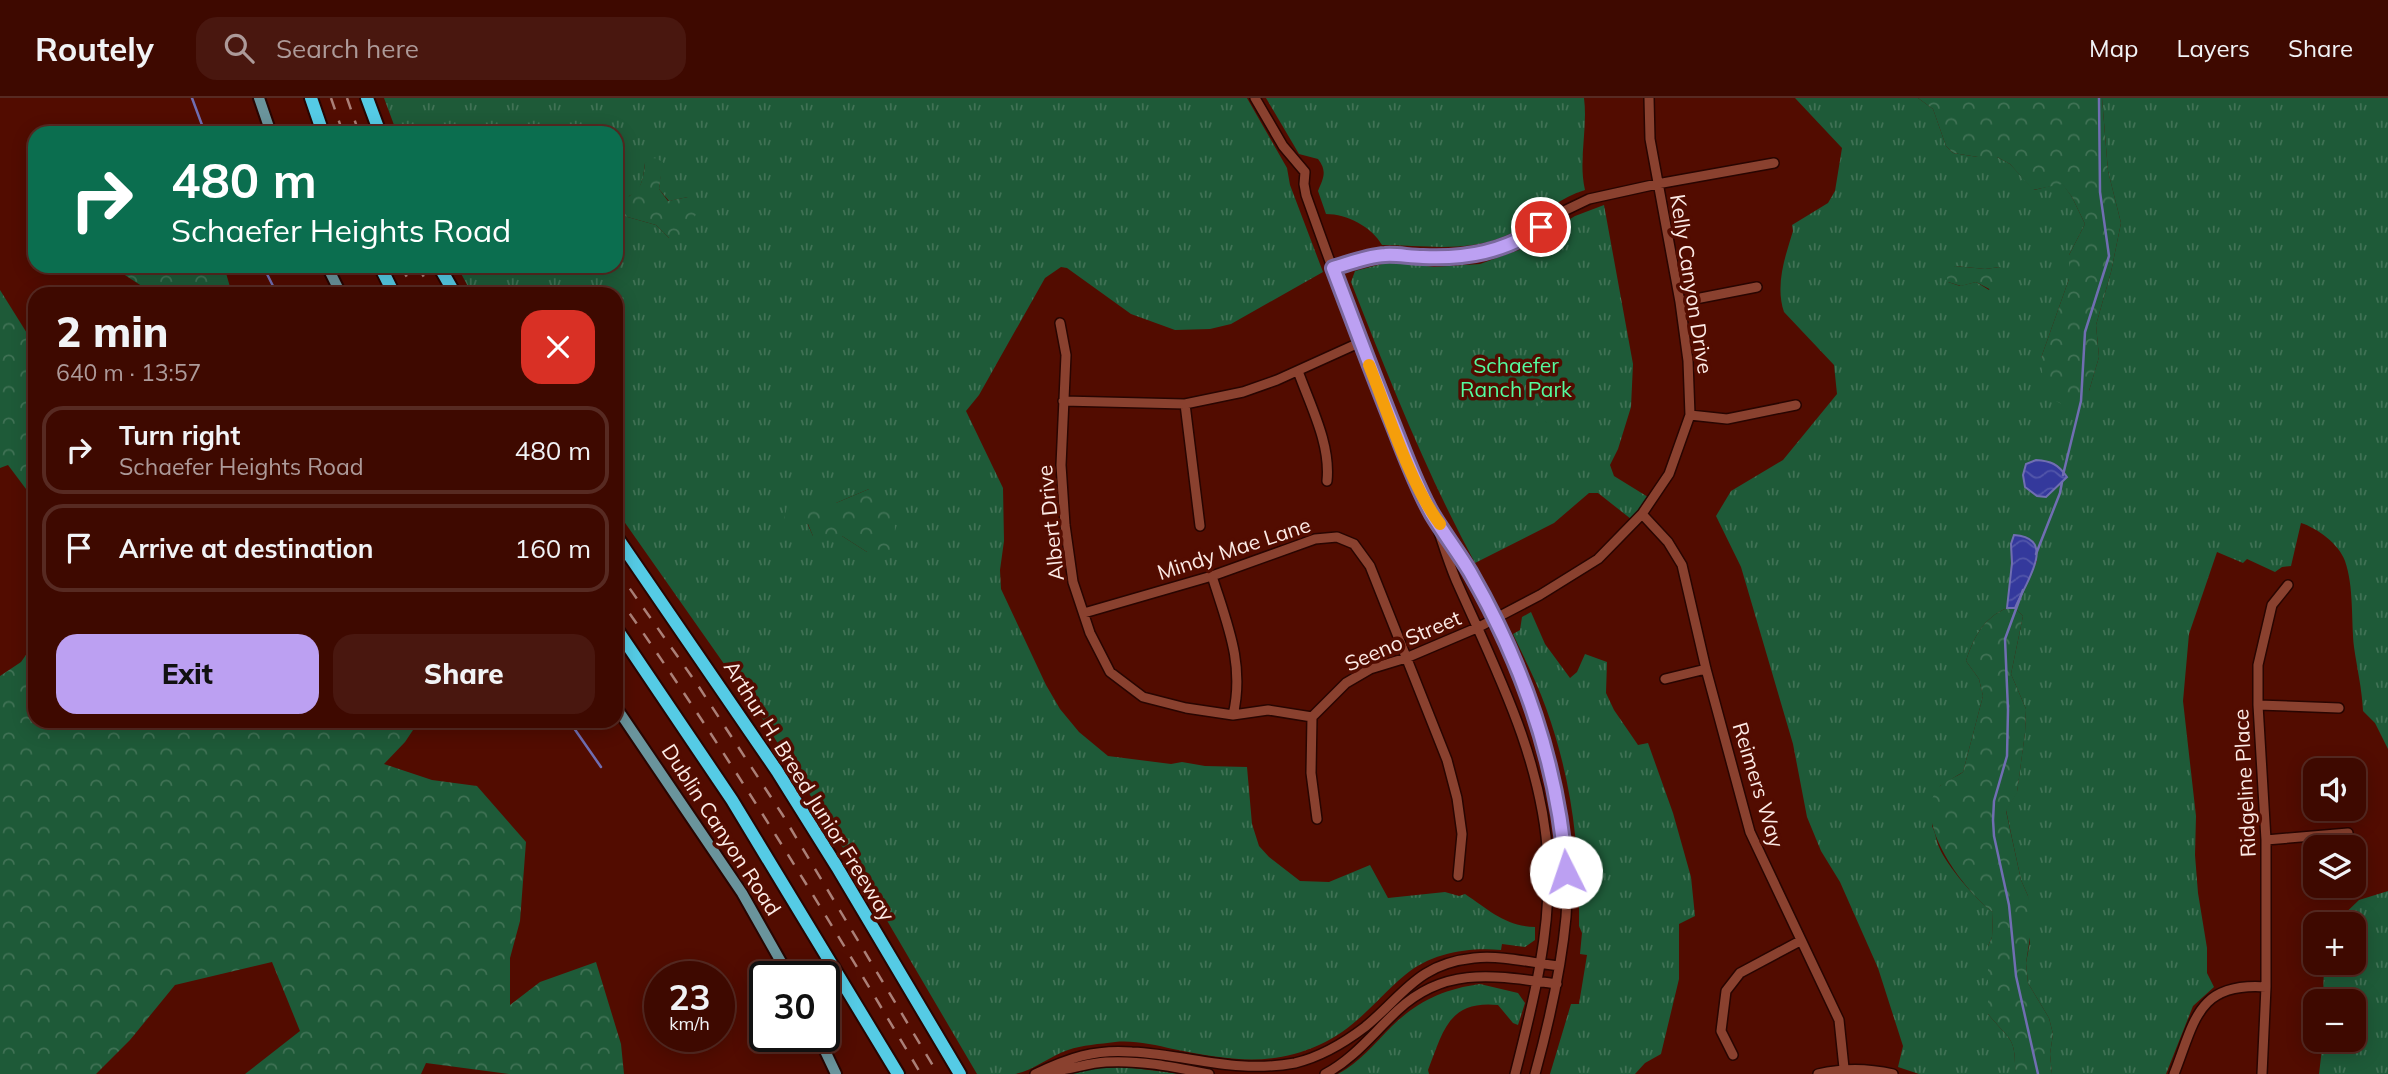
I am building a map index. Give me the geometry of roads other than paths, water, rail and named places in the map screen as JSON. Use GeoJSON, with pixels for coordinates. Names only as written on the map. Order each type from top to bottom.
{"type":"FeatureCollection","features":[{"type":"Feature","properties":{"kind":"highway"},"geometry":{"type":"LineString","coordinates":[[311,98],[321,126]]}},
{"type":"Feature","properties":{"kind":"highway"},"geometry":{"type":"LineString","coordinates":[[367,98],[377,126]]}},
{"type":"Feature","properties":{"kind":"highway","name":"Arthur H. Breed Junior Freeway"},"geometry":{"type":"LineString","coordinates":[[623,546],[777,771],[960,1074]]}},
{"type":"Feature","properties":{"kind":"highway"},"geometry":{"type":"LineString","coordinates":[[623,638],[725,788],[898,1074]]}},
{"type":"Feature","properties":{"kind":"main road"},"geometry":{"type":"LineString","coordinates":[[259,98],[269,126]]}},
{"type":"Feature","properties":{"kind":"main road","name":"Dublin Canyon Road"},"geometry":{"type":"LineString","coordinates":[[623,717],[742,893],[781,961]]}},
{"type":"Feature","properties":{"kind":"main road"},"geometry":{"type":"LineString","coordinates":[[825,1052],[835,1074]]}},
{"type":"Feature","properties":{"kind":"street"},"geometry":{"type":"LineString","coordinates":[[1255,98],[1283,146],[1305,172],[1306,195],[1408,464],[1433,515],[1459,554],[1495,619],[1528,695],[1542,739],[1559,812],[1566,872],[1566,918],[1553,1008],[1535,1074]]}},
{"type":"Feature","properties":{"kind":"street","name":"Kelly Canyon Drive"},"geometry":{"type":"LineString","coordinates":[[1479,627],[1598,559],[1642,514],[1668,474],[1690,415],[1688,361],[1650,139],[1648,98]]}},
{"type":"Feature","properties":{"kind":"street"},"geometry":{"type":"LineString","coordinates":[[1333,268],[1366,257],[1388,254],[1453,258],[1488,252],[1528,235],[1581,202],[1657,184],[1774,163]]}},
{"type":"Feature","properties":{"kind":"street"},"geometry":{"type":"LineString","coordinates":[[1680,302],[1757,287]]}},
{"type":"Feature","properties":{"kind":"street","name":"Albert Drive"},"geometry":{"type":"LineString","coordinates":[[1060,323],[1066,355],[1060,465],[1073,582],[1090,633],[1110,672],[1143,697],[1186,708],[1233,715],[1268,710],[1312,717]]}},
{"type":"Feature","properties":{"kind":"street"},"geometry":{"type":"LineString","coordinates":[[1063,401],[1185,404],[1243,392],[1298,371],[1361,342]]}},
{"type":"Feature","properties":{"kind":"street"},"geometry":{"type":"LineString","coordinates":[[1298,371],[1321,436],[1329,467],[1327,481]]}},
{"type":"Feature","properties":{"kind":"street"},"geometry":{"type":"LineString","coordinates":[[1185,404],[1200,526]]}},
{"type":"Feature","properties":{"kind":"street"},"geometry":{"type":"LineString","coordinates":[[1690,415],[1727,419],[1796,405]]}},
{"type":"Feature","properties":{"kind":"street","name":"Reimers Way"},"geometry":{"type":"LineString","coordinates":[[1642,514],[1668,542],[1682,565],[1706,669],[1750,832],[1839,1020],[1844,1068]]}},
{"type":"Feature","properties":{"kind":"street"},"geometry":{"type":"LineString","coordinates":[[1433,515],[1452,570],[1513,709],[1532,767],[1542,811],[1548,858],[1548,896],[1538,982],[1515,1074]]}},
{"type":"Feature","properties":{"kind":"street","name":"Mindy Mae Lane"},"geometry":{"type":"LineString","coordinates":[[1084,613],[1212,576],[1315,539],[1337,537],[1354,544],[1370,566],[1447,760],[1457,798],[1462,834],[1458,876]]}},
{"type":"Feature","properties":{"kind":"street"},"geometry":{"type":"LineString","coordinates":[[1212,576],[1230,633],[1238,677],[1233,715]]}},
{"type":"Feature","properties":{"kind":"street","name":"Ridgeline Place"},"geometry":{"type":"LineString","coordinates":[[2262,1074],[2266,987],[2266,840],[2258,665],[2273,605],[2288,585]]}},
{"type":"Feature","properties":{"kind":"street","name":"Seeno Street"},"geometry":{"type":"LineString","coordinates":[[1312,717],[1346,683],[1370,670],[1479,627]]}},
{"type":"Feature","properties":{"kind":"street"},"geometry":{"type":"LineString","coordinates":[[1665,679],[1706,669]]}},
{"type":"Feature","properties":{"kind":"street"},"geometry":{"type":"LineString","coordinates":[[2258,705],[2339,708]]}},
{"type":"Feature","properties":{"kind":"street"},"geometry":{"type":"LineString","coordinates":[[1312,717],[1311,773],[1317,819]]}},
{"type":"Feature","properties":{"kind":"street"},"geometry":{"type":"LineString","coordinates":[[2266,840],[2348,833]]}},
{"type":"Feature","properties":{"kind":"street"},"geometry":{"type":"LineString","coordinates":[[1733,1055],[1721,1031],[1726,991],[1740,973],[1800,941]]}},
{"type":"Feature","properties":{"kind":"street"},"geometry":{"type":"LineString","coordinates":[[1039,1072],[1051,1065],[1100,1052],[1157,1054],[1232,1069],[1257,1069],[1297,1063],[1347,1040],[1366,1026],[1402,990],[1435,968],[1475,958],[1559,966]]}},
{"type":"Feature","properties":{"kind":"street"},"geometry":{"type":"LineString","coordinates":[[1325,1074],[1360,1050],[1397,1011],[1432,986],[1474,975],[1557,984]]}},
{"type":"Feature","properties":{"kind":"street"},"geometry":{"type":"LineString","coordinates":[[2174,1074],[2196,1016],[2206,1003],[2218,993],[2232,988],[2266,987]]}},
{"type":"Feature","properties":{"kind":"street"},"geometry":{"type":"LineString","coordinates":[[1039,1072],[1054,1072],[1104,1062],[1135,1061],[1209,1074]]}},
{"type":"Feature","properties":{"kind":"street"},"geometry":{"type":"LineString","coordinates":[[1818,1074],[1844,1068],[1892,1074]]}},
{"type":"Feature","properties":{"kind":"water"},"geometry":{"type":"Polygon","coordinates":[[[2036,460],[2054,464],[2067,477],[2046,497],[2037,496],[2025,487],[2023,475],[2026,464],[2036,460]]]}},
{"type":"Feature","properties":{"kind":"water"},"geometry":{"type":"Polygon","coordinates":[[[2014,535],[2028,538],[2035,545],[2037,554],[2035,565],[2015,608],[2007,608],[2012,563],[2011,544],[2014,535]]]}},
{"type":"Feature","properties":{"kind":"waterway"},"geometry":{"type":"LineString","coordinates":[[192,98],[202,126]]}},
{"type":"Feature","properties":{"kind":"waterway"},"geometry":{"type":"LineString","coordinates":[[2063,475],[2081,401],[2085,332],[2109,256],[2100,192],[2099,98]]}},
{"type":"Feature","properties":{"kind":"waterway"},"geometry":{"type":"LineString","coordinates":[[266,273],[274,287]]}},
{"type":"Feature","properties":{"kind":"waterway"},"geometry":{"type":"LineString","coordinates":[[2036,554],[2062,482]]}},
{"type":"Feature","properties":{"kind":"waterway"},"geometry":{"type":"LineString","coordinates":[[2023,590],[2005,639],[2007,756],[1994,801],[1993,820],[2009,905],[2016,976],[2038,1074]]}},
{"type":"Feature","properties":{"kind":"waterway"},"geometry":{"type":"LineString","coordinates":[[574,728],[601,767]]}},
{"type":"Feature","properties":{"kind":"railway"},"geometry":{"type":"LineString","coordinates":[[331,98],[341,126]]}},
{"type":"Feature","properties":{"kind":"railway"},"geometry":{"type":"LineString","coordinates":[[347,98],[357,126]]}},
{"type":"Feature","properties":{"kind":"railway"},"geometry":{"type":"LineString","coordinates":[[405,273],[412,287]]}},
{"type":"Feature","properties":{"kind":"railway"},"geometry":{"type":"LineString","coordinates":[[422,273],[429,287]]}},
{"type":"Feature","properties":{"kind":"railway"},"geometry":{"type":"LineString","coordinates":[[623,579],[697,684],[782,814],[938,1074]]}},
{"type":"Feature","properties":{"kind":"railway"},"geometry":{"type":"LineString","coordinates":[[623,604],[773,831],[921,1074]]}},
{"type":"Feature","properties":{"kind":"park label","name":"Schaefer Ranch Park"},"geometry":{"type":"Point","coordinates":[1516,378]}}]}
